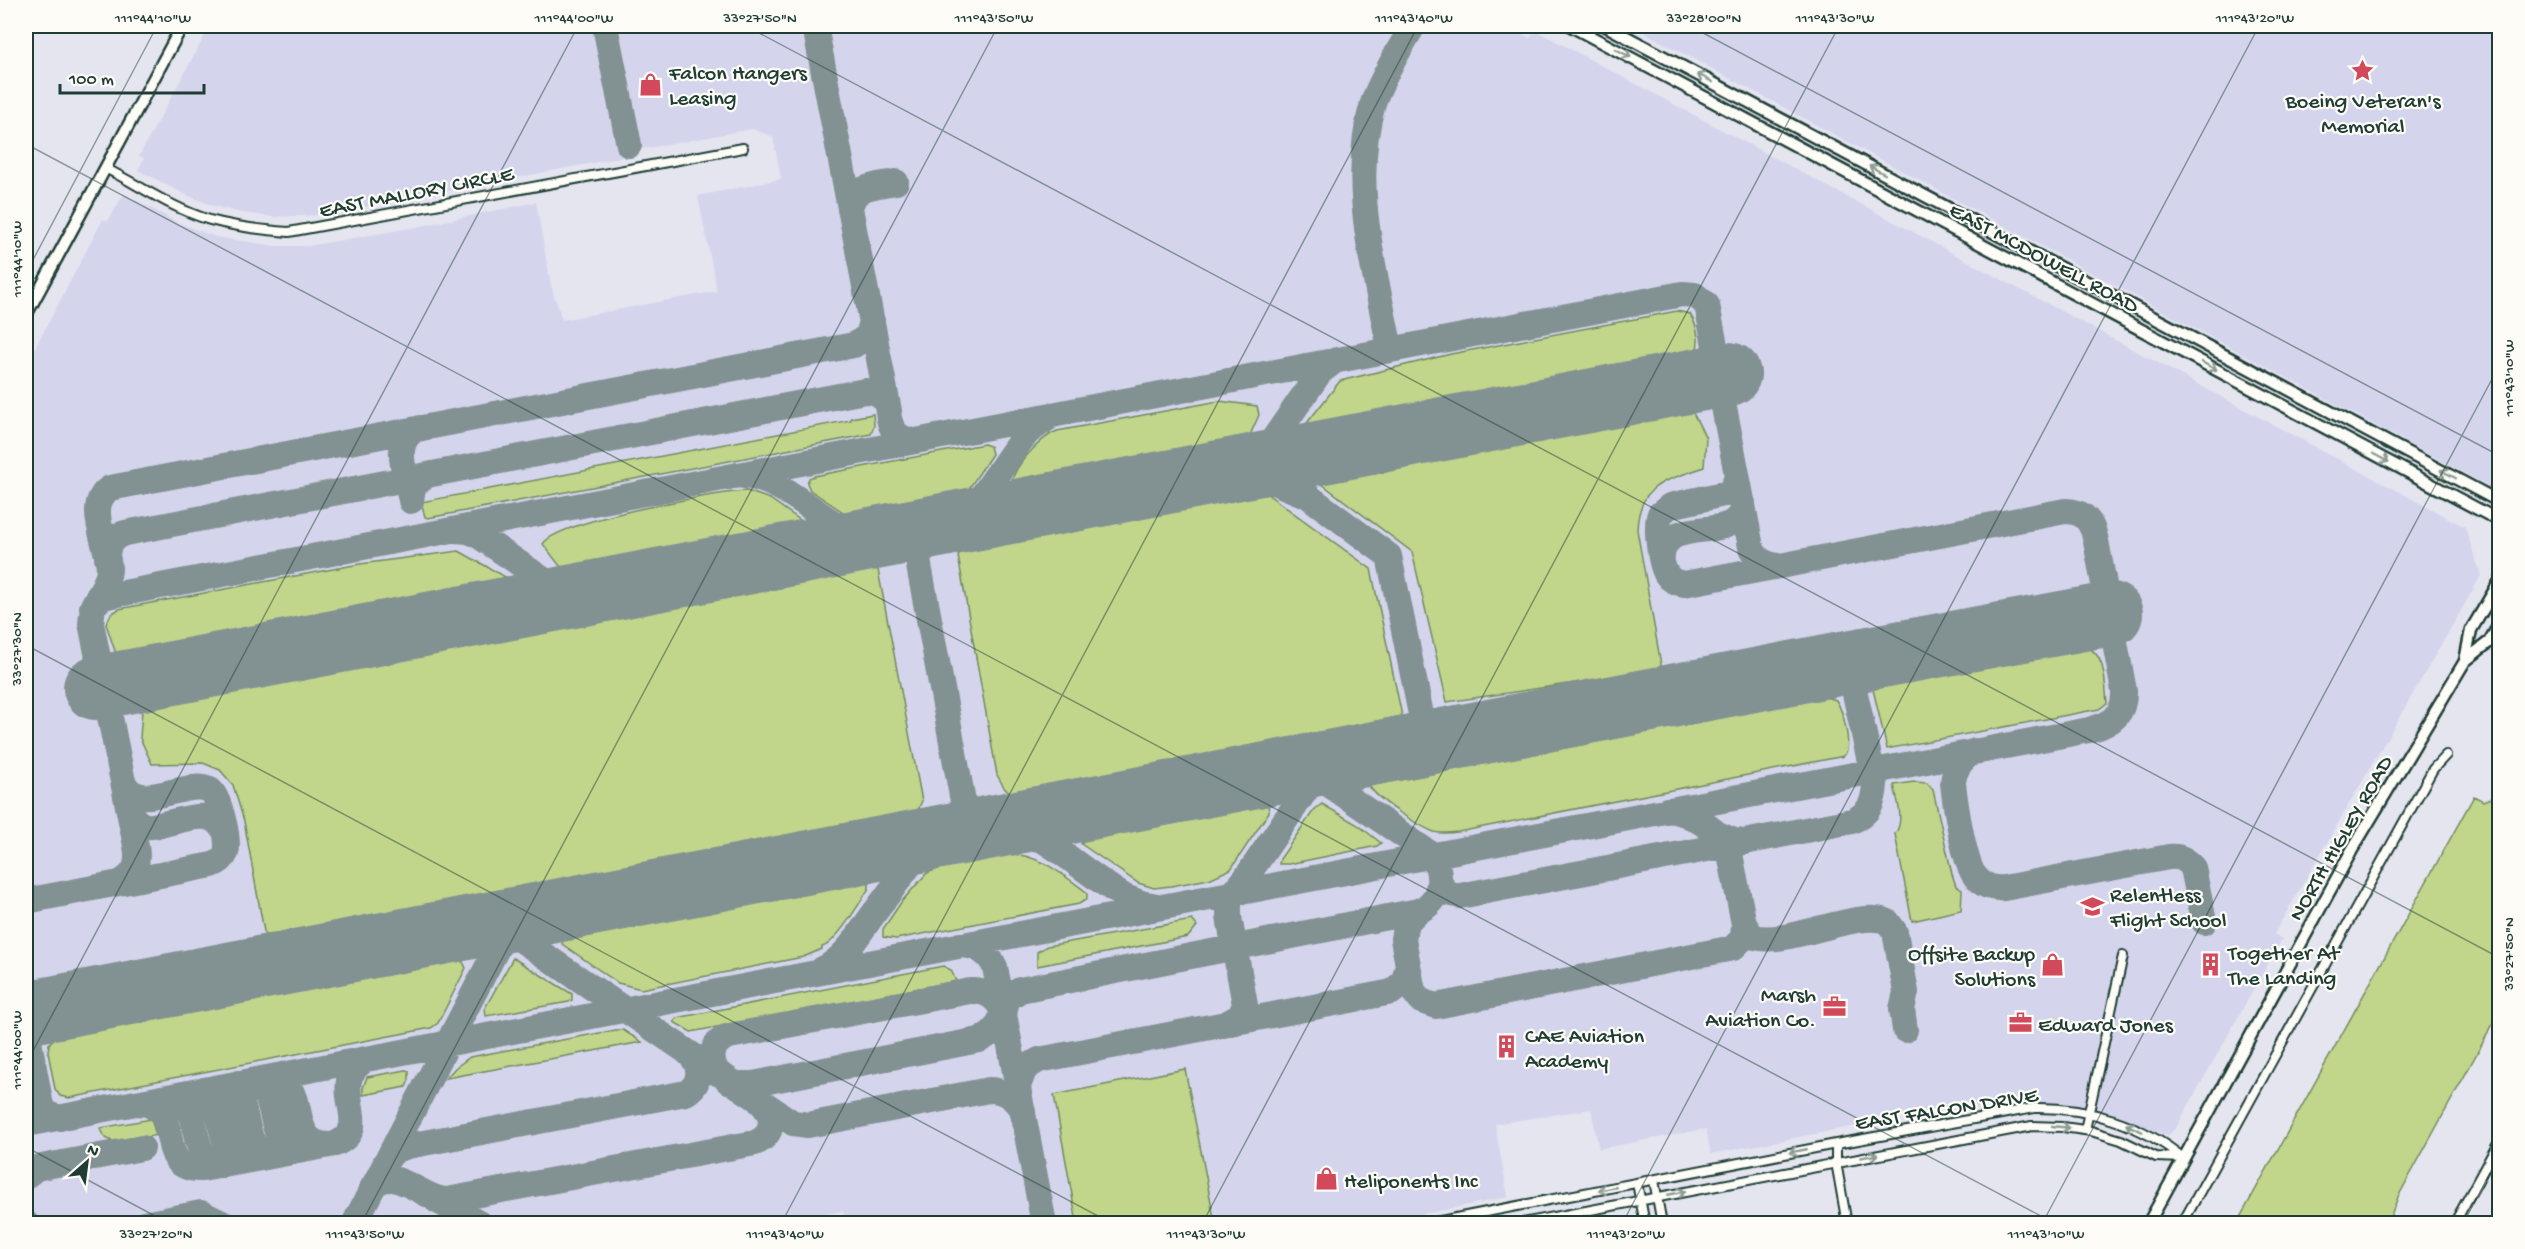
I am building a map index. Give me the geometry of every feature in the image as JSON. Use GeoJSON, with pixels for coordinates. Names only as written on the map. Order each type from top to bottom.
{"type":"FeatureCollection","features":[{"type":"Feature","properties":{"kind":"main road"},"geometry":{"type":"LineString","coordinates":[[26,315],[182,26]]}},
{"type":"Feature","properties":{"kind":"main road","name":"EAST MCDOWELL ROAD"},"geometry":{"type":"LineString","coordinates":[[1571,26],[2499,521]]}},
{"type":"Feature","properties":{"kind":"main road","name":"EAST MCDOWELL ROAD"},"geometry":{"type":"LineString","coordinates":[[1606,26],[2499,502]]}},
{"type":"Feature","properties":{"kind":"main road","name":"NORTH HIGLEY ROAD"},"geometry":{"type":"LineString","coordinates":[[2148,1224],[2352,850],[2465,661],[2471,630],[2499,581]]}},
{"type":"Feature","properties":{"kind":"main road","name":"NORTH HIGLEY ROAD"},"geometry":{"type":"LineString","coordinates":[[2465,661],[2489,642],[2499,623]]}},
{"type":"Feature","properties":{"kind":"street","name":"EAST MALLORY CIRCLE"},"geometry":{"type":"LineString","coordinates":[[105,168],[183,209],[209,219],[239,227],[289,232],[742,148]]}},
{"type":"Feature","properties":{"kind":"street"},"geometry":{"type":"LineString","coordinates":[[2182,1224],[2433,769],[2446,755]]}},
{"type":"Feature","properties":{"kind":"street"},"geometry":{"type":"LineString","coordinates":[[2085,1130],[2123,956]]}},
{"type":"Feature","properties":{"kind":"street","name":"EAST FALCON DRIVE"},"geometry":{"type":"LineString","coordinates":[[1425,1224],[2019,1110],[2050,1108],[2089,1113],[2131,1126],[2164,1142],[2183,1158]]}},
{"type":"Feature","properties":{"kind":"street","name":"EAST FALCON DRIVE"},"geometry":{"type":"LineString","coordinates":[[1517,1224],[2032,1126],[2085,1130],[2121,1140],[2156,1157],[2183,1158]]}},
{"type":"Feature","properties":{"kind":"street"},"geometry":{"type":"LineString","coordinates":[[2454,1224],[2499,1140]]}},
{"type":"Feature","properties":{"kind":"street"},"geometry":{"type":"LineString","coordinates":[[1836,1144],[1836,1162],[1847,1224]]}},
{"type":"Feature","properties":{"kind":"street"},"geometry":{"type":"LineString","coordinates":[[1654,1180],[1662,1224]]}},
{"type":"Feature","properties":{"kind":"street"},"geometry":{"type":"LineString","coordinates":[[1637,1183],[1645,1224]]}},
{"type":"Feature","properties":{"kind":"shaded area"},"geometry":{"type":"Polygon","coordinates":[[[210,26],[1507,26],[1530,38],[1535,30],[2465,527],[2481,576],[2274,934],[2282,939],[2176,1128],[2167,1136],[2130,1120],[2075,1105],[2033,1104],[1992,1110],[1991,1106],[1974,1108],[1973,1102],[1904,1115],[1902,1112],[1882,1121],[1711,1154],[1706,1129],[1599,1149],[1591,1109],[1495,1124],[1508,1197],[1374,1224],[845,1224],[843,1211],[799,1220],[800,1224],[26,1223],[26,441],[28,440],[26,365],[103,219],[108,221],[124,194],[179,223],[216,237],[276,246],[308,246],[416,227],[536,202],[551,285],[562,320],[717,291],[698,196],[781,179],[773,137],[752,129],[627,152],[629,156],[324,215],[272,217],[241,213],[211,205],[138,170],[144,158],[139,156],[210,26]]]}},
{"type":"Feature","properties":{"kind":"shaded area"},"geometry":{"type":"Polygon","coordinates":[[[1632,26],[2499,26],[2499,492],[1632,26]]]}},
{"type":"Feature","properties":{"kind":"green space"},"geometry":{"type":"Polygon","coordinates":[[[1677,311],[1690,314],[1697,332],[1698,345],[1688,359],[1300,432],[1340,381],[1451,354],[1677,311]]]}},
{"type":"Feature","properties":{"kind":"green space"},"geometry":{"type":"Polygon","coordinates":[[[1219,401],[1257,406],[1259,415],[1246,444],[1019,487],[1011,484],[1022,461],[1043,440],[1057,431],[1219,401]]]}},
{"type":"Feature","properties":{"kind":"green space"},"geometry":{"type":"Polygon","coordinates":[[[1674,410],[1693,413],[1706,438],[1704,467],[1667,480],[1657,486],[1643,502],[1639,514],[1637,530],[1662,670],[1447,702],[1412,552],[1314,478],[1674,410]]]}},
{"type":"Feature","properties":{"kind":"green space"},"geometry":{"type":"Polygon","coordinates":[[[873,414],[874,426],[871,434],[428,518],[425,517],[421,502],[851,420],[851,418],[873,414]]]}},
{"type":"Feature","properties":{"kind":"green space"},"geometry":{"type":"Polygon","coordinates":[[[984,444],[990,446],[992,454],[966,493],[959,499],[852,518],[810,490],[807,483],[809,478],[814,476],[984,444]]]}},
{"type":"Feature","properties":{"kind":"green space"},"geometry":{"type":"Polygon","coordinates":[[[1259,488],[1371,569],[1402,716],[1017,796],[1005,789],[997,775],[958,556],[962,548],[975,542],[1105,520],[1259,488]]]}},
{"type":"Feature","properties":{"kind":"green space"},"geometry":{"type":"Polygon","coordinates":[[[747,491],[770,499],[800,520],[802,527],[575,572],[560,566],[543,544],[554,535],[605,517],[704,496],[747,491]]]}},
{"type":"Feature","properties":{"kind":"green space"},"geometry":{"type":"Polygon","coordinates":[[[459,551],[516,583],[126,658],[116,654],[106,624],[111,614],[119,609],[360,564],[459,551]]]}},
{"type":"Feature","properties":{"kind":"green space"},"geometry":{"type":"Polygon","coordinates":[[[864,564],[878,570],[922,801],[918,810],[910,815],[265,937],[244,821],[233,785],[220,770],[203,763],[152,764],[140,738],[142,710],[169,697],[864,564]]]}},
{"type":"Feature","properties":{"kind":"green space"},"geometry":{"type":"Polygon","coordinates":[[[2085,647],[2097,655],[2103,670],[2107,703],[2099,709],[1887,749],[1873,689],[2085,647]]]}},
{"type":"Feature","properties":{"kind":"green space"},"geometry":{"type":"Polygon","coordinates":[[[1826,697],[1836,700],[1844,720],[1848,745],[1844,756],[1458,832],[1440,833],[1427,829],[1389,805],[1369,786],[1826,697]]]}},
{"type":"Feature","properties":{"kind":"green space"},"geometry":{"type":"Polygon","coordinates":[[[1927,783],[1933,790],[1952,874],[1956,886],[1962,890],[1961,910],[1912,921],[1895,834],[1900,817],[1894,785],[1927,783]]]}},
{"type":"Feature","properties":{"kind":"green space"},"geometry":{"type":"Polygon","coordinates":[[[2499,795],[2499,1013],[2398,1197],[2388,1223],[2237,1223],[2474,796],[2483,801],[2499,795]]]}},
{"type":"Feature","properties":{"kind":"green space"},"geometry":{"type":"Polygon","coordinates":[[[1263,804],[1268,805],[1269,812],[1231,869],[1209,879],[1154,888],[1138,883],[1081,844],[1086,839],[1263,804]]]}},
{"type":"Feature","properties":{"kind":"green space"},"geometry":{"type":"Polygon","coordinates":[[[1322,804],[1358,825],[1381,843],[1377,846],[1289,864],[1279,864],[1280,859],[1314,810],[1322,804]]]}},
{"type":"Feature","properties":{"kind":"green space"},"geometry":{"type":"Polygon","coordinates":[[[1006,854],[1028,857],[1048,865],[1085,891],[1087,899],[1079,904],[896,939],[883,937],[883,929],[902,901],[927,873],[946,866],[1006,854]]]}},
{"type":"Feature","properties":{"kind":"green space"},"geometry":{"type":"Polygon","coordinates":[[[863,881],[869,883],[869,888],[834,939],[822,949],[803,957],[641,989],[618,983],[562,944],[563,939],[863,881]]]}},
{"type":"Feature","properties":{"kind":"green space"},"geometry":{"type":"Polygon","coordinates":[[[1192,920],[1197,926],[1188,937],[1037,966],[1037,952],[1047,946],[1192,920]]]}},
{"type":"Feature","properties":{"kind":"green space"},"geometry":{"type":"Polygon","coordinates":[[[513,958],[572,994],[572,1000],[486,1016],[485,1008],[513,958]]]}},
{"type":"Feature","properties":{"kind":"green space"},"geometry":{"type":"Polygon","coordinates":[[[457,959],[463,962],[466,968],[438,1023],[431,1028],[69,1098],[60,1096],[55,1089],[48,1052],[49,1044],[55,1037],[457,959]]]}},
{"type":"Feature","properties":{"kind":"green space"},"geometry":{"type":"Polygon","coordinates":[[[943,966],[951,970],[956,981],[691,1032],[674,1022],[677,1018],[943,966]]]}},
{"type":"Feature","properties":{"kind":"green space"},"geometry":{"type":"Polygon","coordinates":[[[623,1030],[642,1042],[446,1078],[470,1057],[623,1030]]]}},
{"type":"Feature","properties":{"kind":"green space"},"geometry":{"type":"Polygon","coordinates":[[[1185,1069],[1215,1223],[1077,1223],[1054,1095],[1185,1069]]]}},
{"type":"Feature","properties":{"kind":"green space"},"geometry":{"type":"Polygon","coordinates":[[[409,1071],[409,1080],[406,1087],[363,1095],[367,1077],[409,1071]]]}},
{"type":"Feature","properties":{"kind":"green space"},"geometry":{"type":"Polygon","coordinates":[[[151,1119],[156,1135],[124,1142],[109,1140],[100,1128],[151,1119]]]}},
{"type":"Feature","properties":{"kind":"taxiway"},"geometry":{"type":"LineString","coordinates":[[605,26],[629,145]]}},
{"type":"Feature","properties":{"kind":"taxiway"},"geometry":{"type":"LineString","coordinates":[[815,26],[889,411]]}},
{"type":"Feature","properties":{"kind":"taxiway"},"geometry":{"type":"LineString","coordinates":[[1390,350],[1367,227],[1363,165],[1366,134],[1376,94],[1413,26]]}},
{"type":"Feature","properties":{"kind":"taxiway"},"geometry":{"type":"LineString","coordinates":[[850,210],[855,196],[860,191],[896,182]]}},
{"type":"Feature","properties":{"kind":"taxiway"},"geometry":{"type":"LineString","coordinates":[[26,901],[119,883],[125,880],[135,868],[136,846],[91,623],[93,606],[103,597],[1682,294],[1695,295],[1707,305],[1721,376]]}},
{"type":"Feature","properties":{"kind":"taxiway"},"geometry":{"type":"LineString","coordinates":[[92,608],[105,584],[109,568],[98,514],[102,495],[110,488],[854,345],[868,336],[872,321]]}},
{"type":"Feature","properties":{"kind":"taxiway"},"geometry":{"type":"LineString","coordinates":[[1239,468],[1261,457],[1320,372],[1336,360]]}},
{"type":"Feature","properties":{"kind":"taxiway"},"geometry":{"type":"LineString","coordinates":[[26,1124],[2089,730],[2115,718],[2122,707],[2124,691],[2096,541],[2090,523],[2083,515],[2065,511],[1780,566],[1770,565],[1759,559],[1751,547],[1718,376]]}},
{"type":"Feature","properties":{"kind":"taxiway"},"geometry":{"type":"LineString","coordinates":[[411,501],[413,486],[427,475],[865,391],[882,396],[889,420],[896,433],[913,441]]}},
{"type":"Feature","properties":{"kind":"taxiway"},"geometry":{"type":"LineString","coordinates":[[964,522],[1019,443],[1028,432],[1048,418]]}},
{"type":"Feature","properties":{"kind":"taxiway"},"geometry":{"type":"LineString","coordinates":[[410,496],[403,467],[402,448],[411,433],[420,428]]}},
{"type":"Feature","properties":{"kind":"taxiway"},"geometry":{"type":"LineString","coordinates":[[1239,468],[1308,496],[1389,556],[1427,744]]}},
{"type":"Feature","properties":{"kind":"taxiway"},"geometry":{"type":"LineString","coordinates":[[1737,474],[1734,486],[1728,493],[1670,506],[1660,514],[1658,535],[1664,570],[1670,579],[1684,584],[1779,566]]}},
{"type":"Feature","properties":{"kind":"taxiway"},"geometry":{"type":"LineString","coordinates":[[107,558],[111,542],[125,533],[427,475]]}},
{"type":"Feature","properties":{"kind":"taxiway"},"geometry":{"type":"LineString","coordinates":[[744,476],[775,485],[836,525],[867,540]]}},
{"type":"Feature","properties":{"kind":"taxiway"},"geometry":{"type":"LineString","coordinates":[[1662,556],[1666,543],[1676,535],[1730,524],[1739,516],[1743,503]]}},
{"type":"Feature","properties":{"kind":"taxiway"},"geometry":{"type":"LineString","coordinates":[[917,555],[921,544],[927,537],[944,526]]}},
{"type":"Feature","properties":{"kind":"taxiway"},"geometry":{"type":"LineString","coordinates":[[455,530],[476,534],[560,591],[585,594]]}},
{"type":"Feature","properties":{"kind":"taxiway"},"geometry":{"type":"LineString","coordinates":[[823,969],[839,958],[852,944],[924,845],[936,835],[954,828],[961,814],[963,801],[917,555],[904,542],[883,537]]}},
{"type":"Feature","properties":{"kind":"taxiway"},"geometry":{"type":"LineString","coordinates":[[1720,835],[1734,841],[1744,842],[1852,821],[1867,811],[1874,796],[1875,784],[1848,662]]}},
{"type":"Feature","properties":{"kind":"taxiway"},"geometry":{"type":"LineString","coordinates":[[1975,751],[1960,764],[1953,783],[1967,859],[1975,876],[1981,882],[1992,887],[2004,888],[2177,857],[2186,860],[2193,868],[2204,922]]}},
{"type":"Feature","properties":{"kind":"taxiway"},"geometry":{"type":"LineString","coordinates":[[1224,1025],[1240,1016],[1245,1005],[1229,917],[1229,898],[1245,879],[1324,764]]}},
{"type":"Feature","properties":{"kind":"taxiway"},"geometry":{"type":"LineString","coordinates":[[1004,1015],[1007,999],[1020,990],[1418,911],[1426,907],[1436,895],[1439,887],[1438,871],[1432,855],[1305,768]]}},
{"type":"Feature","properties":{"kind":"taxiway"},"geometry":{"type":"LineString","coordinates":[[119,883],[212,865],[223,858],[227,847],[221,810],[210,790],[188,788],[152,796],[141,796],[131,792],[124,783]]}},
{"type":"Feature","properties":{"kind":"taxiway"},"geometry":{"type":"LineString","coordinates":[[963,801],[970,813],[982,823],[1009,823],[1017,826],[1059,851],[1125,897],[1157,906]]}},
{"type":"Feature","properties":{"kind":"taxiway"},"geometry":{"type":"LineString","coordinates":[[1667,810],[1693,818],[1711,829],[1725,842],[1729,849],[1744,924],[1752,936],[1766,939],[1783,937],[1859,920],[1875,919],[1888,922],[1895,932],[1906,992],[1902,1009],[1905,1030]]}},
{"type":"Feature","properties":{"kind":"taxiway"},"geometry":{"type":"LineString","coordinates":[[130,811],[135,820],[144,826],[199,817],[218,822],[224,830]]}},
{"type":"Feature","properties":{"kind":"taxiway"},"geometry":{"type":"LineString","coordinates":[[1439,883],[1448,893],[1460,896],[1728,845]]}},
{"type":"Feature","properties":{"kind":"taxiway"},"geometry":{"type":"LineString","coordinates":[[1418,911],[1406,923],[1403,939],[1413,991],[1421,1001],[1436,1006],[1733,948],[1743,938],[1744,924]]}},
{"type":"Feature","properties":{"kind":"taxiway"},"geometry":{"type":"LineString","coordinates":[[354,1224],[504,935],[518,923],[534,916]]}},
{"type":"Feature","properties":{"kind":"taxiway"},"geometry":{"type":"LineString","coordinates":[[474,927],[502,928],[514,935],[793,1123],[808,1125],[989,1090],[1000,1091],[1009,1096],[1023,1112]]}},
{"type":"Feature","properties":{"kind":"taxiway"},"geometry":{"type":"LineString","coordinates":[[960,945],[981,950],[995,967],[1044,1224]]}},
{"type":"Feature","properties":{"kind":"taxiway"},"geometry":{"type":"LineString","coordinates":[[1018,1086],[1025,1068],[1039,1060],[1392,992],[1404,981],[1408,965]]}},
{"type":"Feature","properties":{"kind":"taxiway"},"geometry":{"type":"LineString","coordinates":[[719,1074],[713,1063],[713,1052],[718,1042],[729,1036],[970,991],[982,992],[996,1000],[1004,1015]]}},
{"type":"Feature","properties":{"kind":"taxiway"},"geometry":{"type":"LineString","coordinates":[[728,1081],[737,1084],[753,1084],[979,1040],[997,1026],[1001,1017],[1002,1005]]}},
{"type":"Feature","properties":{"kind":"taxiway"},"geometry":{"type":"LineString","coordinates":[[26,1025],[41,1106],[47,1114],[60,1118]]}},
{"type":"Feature","properties":{"kind":"taxiway"},"geometry":{"type":"LineString","coordinates":[[386,1161],[395,1150],[408,1146],[686,1093],[695,1084],[698,1074],[696,1063],[688,1053]]}},
{"type":"Feature","properties":{"kind":"taxiway"},"geometry":{"type":"LineString","coordinates":[[135,1103],[149,1104],[162,1113],[176,1158],[181,1164],[190,1168],[202,1169],[335,1144],[347,1136],[352,1127],[349,1080],[354,1069],[367,1059]]}},
{"type":"Feature","properties":{"kind":"taxiway"},"geometry":{"type":"LineString","coordinates":[[265,1079],[281,1081],[290,1088],[306,1135],[315,1142],[330,1145]]}},
{"type":"Feature","properties":{"kind":"taxiway"},"geometry":{"type":"LineString","coordinates":[[239,1083],[255,1085],[264,1093],[280,1138],[289,1146],[303,1150]]}},
{"type":"Feature","properties":{"kind":"taxiway"},"geometry":{"type":"LineString","coordinates":[[214,1088],[229,1090],[238,1098],[244,1109],[249,1134],[255,1145],[264,1152],[279,1154]]}},
{"type":"Feature","properties":{"kind":"taxiway"},"geometry":{"type":"LineString","coordinates":[[185,1094],[202,1095],[212,1102],[218,1112],[229,1149],[238,1157],[253,1159]]}},
{"type":"Feature","properties":{"kind":"taxiway"},"geometry":{"type":"LineString","coordinates":[[161,1098],[177,1100],[187,1107],[203,1153],[211,1161],[226,1164]]}},
{"type":"Feature","properties":{"kind":"taxiway"},"geometry":{"type":"LineString","coordinates":[[372,1188],[380,1181],[398,1180],[437,1198],[447,1200],[755,1143],[766,1135],[771,1124],[768,1113],[760,1102]]}},
{"type":"Feature","properties":{"kind":"taxiway"},"geometry":{"type":"LineString","coordinates":[[26,1176],[36,1168],[142,1148]]}},
{"type":"Feature","properties":{"kind":"taxiway"},"geometry":{"type":"LineString","coordinates":[[436,1200],[480,1224]]}},
{"type":"Feature","properties":{"kind":"taxiway"},"geometry":{"type":"LineString","coordinates":[[144,1224],[201,1213],[224,1224]]}},
{"type":"Feature","properties":{"kind":"runway"},"geometry":{"type":"LineString","coordinates":[[95,688],[1729,374]]}},
{"type":"Feature","properties":{"kind":"runway"},"geometry":{"type":"LineString","coordinates":[[26,1013],[1848,662],[2111,614]]}},
{"type":"Feature","properties":{"kind":"place","name":"Boeing Veteran's Memorial"},"geometry":{"type":"Point","coordinates":[2363,70]}},
{"type":"Feature","properties":{"kind":"place","name":"Falcon Hangers Leasing"},"geometry":{"type":"Point","coordinates":[651,84]}},
{"type":"Feature","properties":{"kind":"place","name":"Relentless Flight School"},"geometry":{"type":"Point","coordinates":[2092,906]}},
{"type":"Feature","properties":{"kind":"place","name":"Together At The Landing"},"geometry":{"type":"Point","coordinates":[2210,964]}},
{"type":"Feature","properties":{"kind":"place","name":"Offsite Backup Solutions"},"geometry":{"type":"Point","coordinates":[2053,965]}},
{"type":"Feature","properties":{"kind":"place","name":"Marsh Aviation Co."},"geometry":{"type":"Point","coordinates":[1834,1006]}},
{"type":"Feature","properties":{"kind":"place","name":"Edward Jones"},"geometry":{"type":"Point","coordinates":[2020,1023]}},
{"type":"Feature","properties":{"kind":"place","name":"CAE Aviation Academy"},"geometry":{"type":"Point","coordinates":[1507,1047]}},
{"type":"Feature","properties":{"kind":"place","name":"Heliponents Inc"},"geometry":{"type":"Point","coordinates":[1326,1179]}}]}
